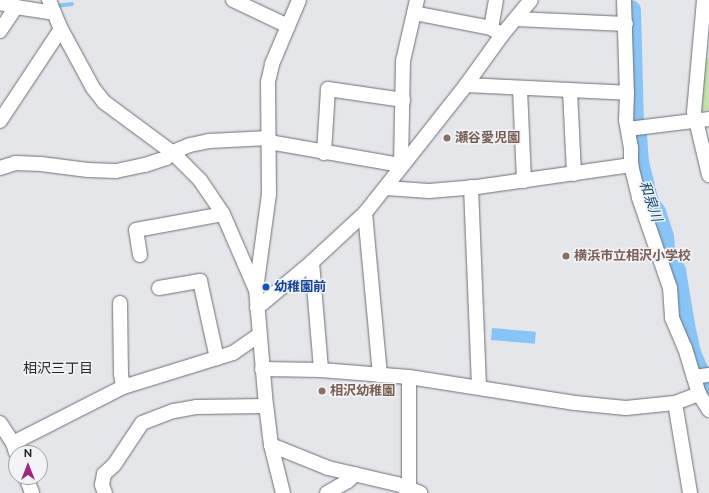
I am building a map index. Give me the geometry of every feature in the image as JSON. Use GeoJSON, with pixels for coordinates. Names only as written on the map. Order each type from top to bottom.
{"type":"FeatureCollection","features":[{"type":"Feature","properties":{"kind":"street"},"geometry":{"type":"LineString","coordinates":[[233,0],[288,26]]}},
{"type":"Feature","properties":{"kind":"street"},"geometry":{"type":"LineString","coordinates":[[283,493],[271,445],[262,369],[256,289],[269,194],[268,82],[272,64],[298,0]]}},
{"type":"Feature","properties":{"kind":"street"},"geometry":{"type":"LineString","coordinates":[[257,308],[312,262],[365,213],[386,188],[401,165],[466,85],[496,31],[496,0]]}},
{"type":"Feature","properties":{"kind":"street"},"geometry":{"type":"LineString","coordinates":[[401,165],[403,61],[415,6],[496,31],[516,19],[531,0]]}},
{"type":"Feature","properties":{"kind":"street"},"geometry":{"type":"LineString","coordinates":[[624,0],[626,24],[626,120],[633,128],[631,165],[639,198],[670,288],[672,318],[702,376],[699,394],[709,410]]}},
{"type":"Feature","properties":{"kind":"street"},"geometry":{"type":"LineString","coordinates":[[704,0],[704,57],[694,112],[702,120],[709,175]]}},
{"type":"Feature","properties":{"kind":"street"},"geometry":{"type":"LineString","coordinates":[[0,3],[16,7],[52,6],[61,29],[93,88],[104,102],[173,153],[200,180],[223,214],[256,289]]}},
{"type":"Feature","properties":{"kind":"street"},"geometry":{"type":"LineString","coordinates":[[0,31],[16,7]]}},
{"type":"Feature","properties":{"kind":"street"},"geometry":{"type":"LineString","coordinates":[[516,19],[626,24]]}},
{"type":"Feature","properties":{"kind":"street"},"geometry":{"type":"LineString","coordinates":[[0,121],[6,100],[61,29]]}},
{"type":"Feature","properties":{"kind":"street"},"geometry":{"type":"LineString","coordinates":[[466,85],[520,89],[627,93]]}},
{"type":"Feature","properties":{"kind":"street"},"geometry":{"type":"LineString","coordinates":[[324,153],[328,89],[402,100]]}},
{"type":"Feature","properties":{"kind":"street"},"geometry":{"type":"LineString","coordinates":[[520,89],[524,181]]}},
{"type":"Feature","properties":{"kind":"street"},"geometry":{"type":"LineString","coordinates":[[570,91],[574,174]]}},
{"type":"Feature","properties":{"kind":"street"},"geometry":{"type":"LineString","coordinates":[[633,128],[702,120]]}},
{"type":"Feature","properties":{"kind":"street"},"geometry":{"type":"LineString","coordinates":[[0,168],[15,163],[41,164],[88,170],[116,171],[145,165],[166,158],[190,145],[209,141],[269,140],[324,153],[401,165]]}},
{"type":"Feature","properties":{"kind":"street"},"geometry":{"type":"LineString","coordinates":[[386,188],[430,191],[524,181],[631,165]]}},
{"type":"Feature","properties":{"kind":"street"},"geometry":{"type":"LineString","coordinates":[[471,187],[479,387]]}},
{"type":"Feature","properties":{"kind":"street"},"geometry":{"type":"LineString","coordinates":[[365,213],[380,375]]}},
{"type":"Feature","properties":{"kind":"street"},"geometry":{"type":"LineString","coordinates":[[140,255],[136,230],[223,214]]}},
{"type":"Feature","properties":{"kind":"street"},"geometry":{"type":"LineString","coordinates":[[312,262],[321,370]]}},
{"type":"Feature","properties":{"kind":"street"},"geometry":{"type":"LineString","coordinates":[[159,288],[200,281],[217,358]]}},
{"type":"Feature","properties":{"kind":"street"},"geometry":{"type":"LineString","coordinates":[[120,303],[121,374],[123,387]]}},
{"type":"Feature","properties":{"kind":"street"},"geometry":{"type":"LineString","coordinates":[[19,445],[123,387],[233,353],[259,335]]}},
{"type":"Feature","properties":{"kind":"street"},"geometry":{"type":"LineString","coordinates":[[262,369],[321,370],[409,377],[575,402],[626,408],[675,402],[699,394]]}},
{"type":"Feature","properties":{"kind":"street"},"geometry":{"type":"LineString","coordinates":[[406,490],[409,462],[409,377]]}},
{"type":"Feature","properties":{"kind":"street"},"geometry":{"type":"LineString","coordinates":[[675,402],[690,493]]}},
{"type":"Feature","properties":{"kind":"street"},"geometry":{"type":"LineString","coordinates":[[105,493],[102,485],[104,474],[114,465],[142,423],[174,411],[196,407],[266,406]]}},
{"type":"Feature","properties":{"kind":"street"},"geometry":{"type":"LineString","coordinates":[[0,423],[12,445]]}},
{"type":"Feature","properties":{"kind":"street"},"geometry":{"type":"LineString","coordinates":[[271,445],[328,468],[355,474],[420,493]]}},
{"type":"Feature","properties":{"kind":"street"},"geometry":{"type":"LineString","coordinates":[[328,493],[348,481],[355,474]]}},
{"type":"Feature","properties":{"kind":"green space"},"geometry":{"type":"Polygon","coordinates":[[[709,58],[709,110],[703,111],[700,108],[704,59],[709,58]]]}},
{"type":"Feature","properties":{"kind":"water"},"geometry":{"type":"Polygon","coordinates":[[[492,328],[536,332],[535,344],[491,340],[492,328]]]}},
{"type":"Feature","properties":{"kind":"waterway"},"geometry":{"type":"LineString","coordinates":[[56,6],[72,4]]}},
{"type":"Feature","properties":{"kind":"waterway","name":"和泉川"},"geometry":{"type":"LineString","coordinates":[[631,10],[634,121],[637,135],[639,162],[649,203],[656,212],[664,237],[665,249],[676,271],[691,353],[709,395]]}},
{"type":"Feature","properties":{"kind":"place","name":"瀬谷愛児園"},"geometry":{"type":"Point","coordinates":[447,138]}},
{"type":"Feature","properties":{"kind":"place","name":"横浜市立相沢小学校"},"geometry":{"type":"Point","coordinates":[566,256]}},
{"type":"Feature","properties":{"kind":"place","name":"幼稚園前"},"geometry":{"type":"Point","coordinates":[266,287]}},
{"type":"Feature","properties":{"kind":"place","name":"相沢幼稚園"},"geometry":{"type":"Point","coordinates":[322,391]}},
{"type":"Feature","properties":{"kind":"district","name":"相沢三丁目"},"geometry":{"type":"Point","coordinates":[58,368]}}]}
